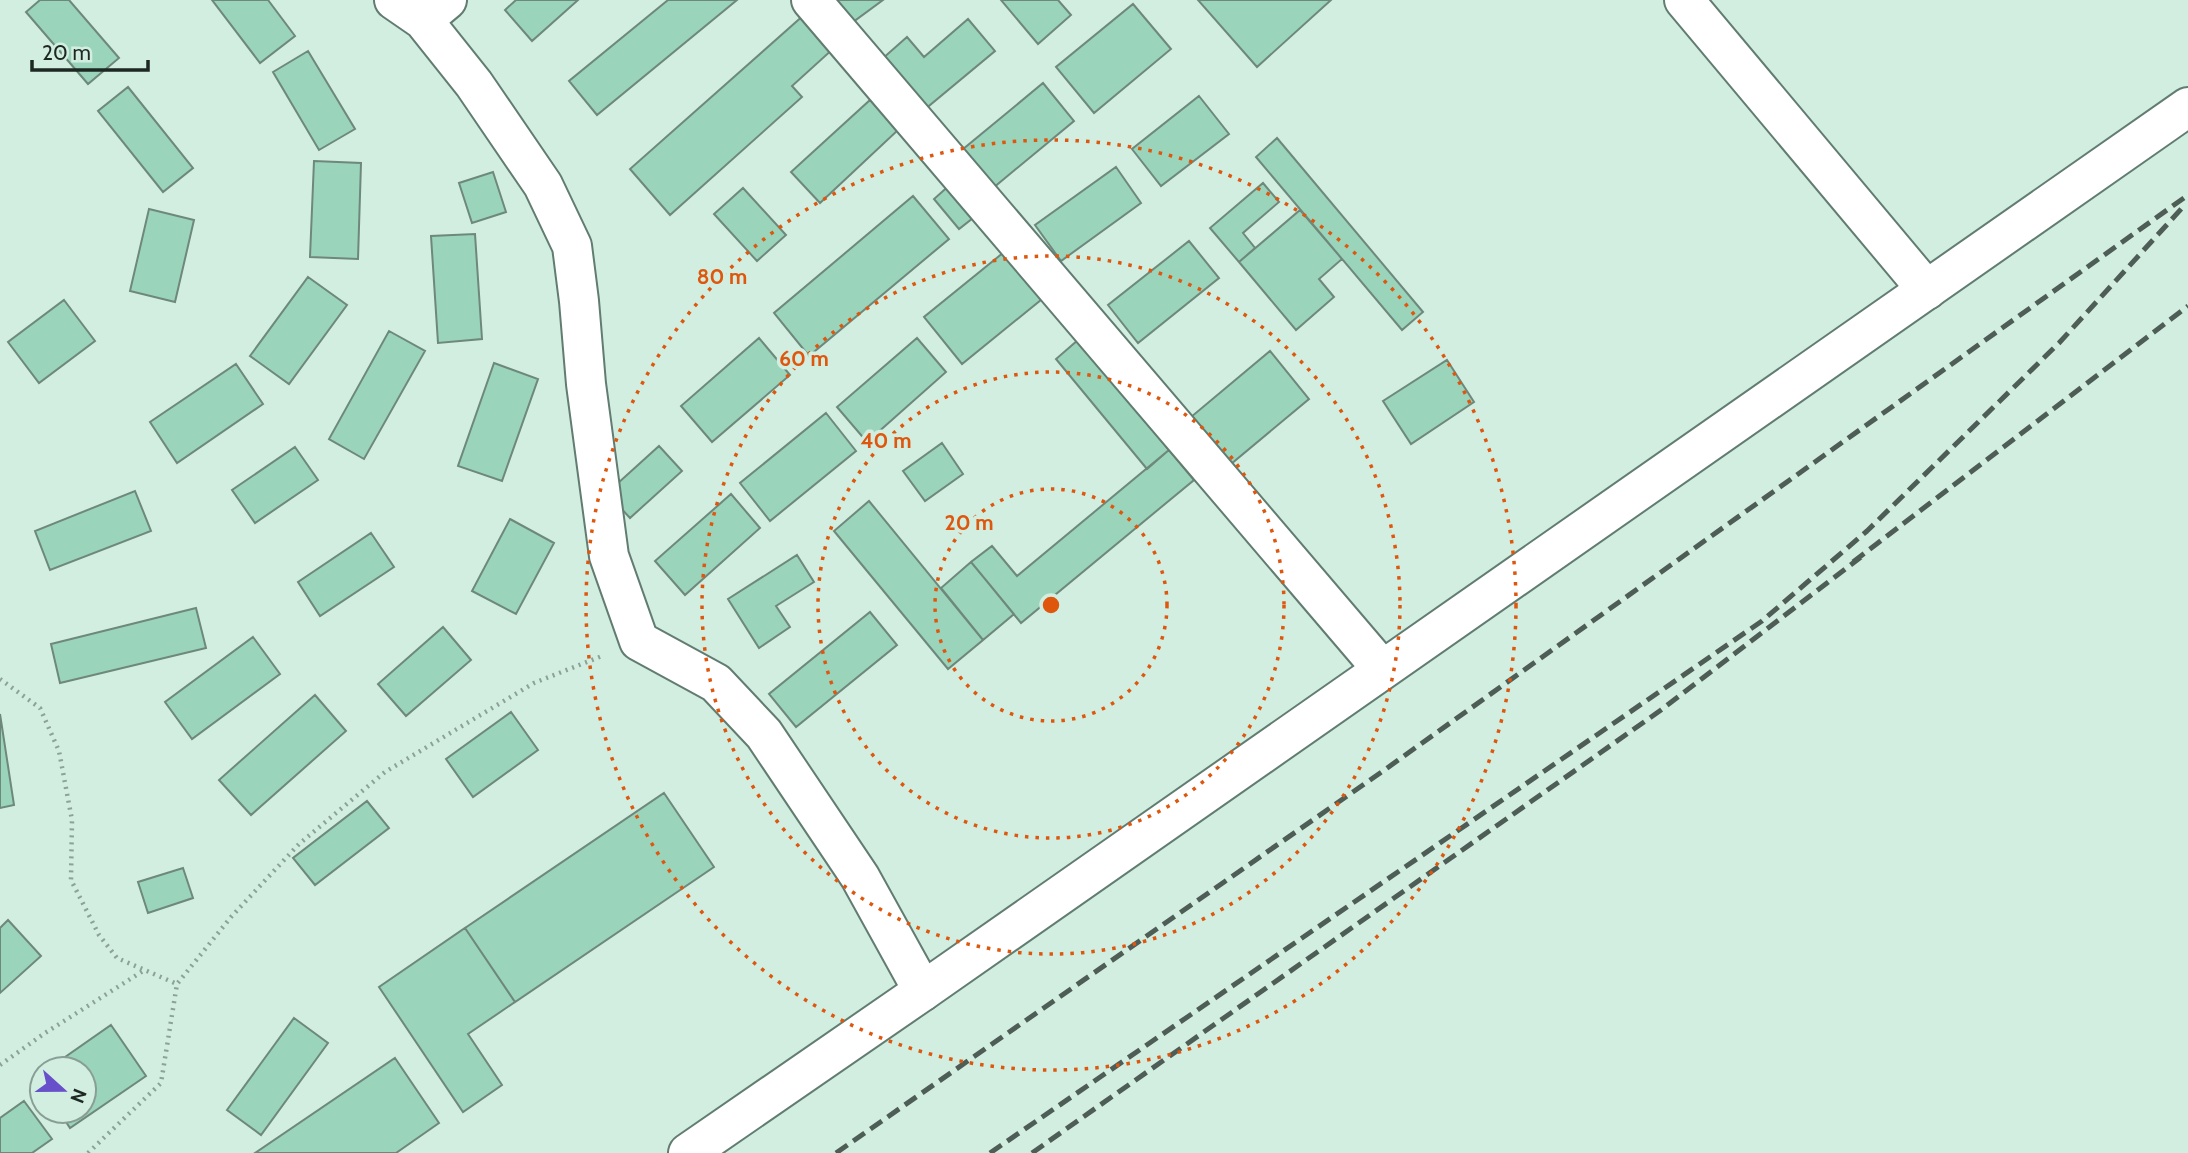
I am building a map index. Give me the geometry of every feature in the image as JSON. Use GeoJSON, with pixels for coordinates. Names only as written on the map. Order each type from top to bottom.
{"type":"FeatureCollection","features":[{"type":"Feature","properties":{"kind":"street"},"geometry":{"type":"LineString","coordinates":[[811,0],[1382,668]]}},
{"type":"Feature","properties":{"kind":"street"},"geometry":{"type":"LineString","coordinates":[[1684,0],[1927,290]]}},
{"type":"Feature","properties":{"kind":"street"},"geometry":{"type":"LineString","coordinates":[[421,7],[543,186],[572,246],[586,384],[609,556],[639,641],[716,683],[764,734],[860,877],[923,991]]}},
{"type":"Feature","properties":{"kind":"street"},"geometry":{"type":"LineString","coordinates":[[688,1153],[2188,107]]}},
{"type":"Feature","properties":{"kind":"path"},"geometry":{"type":"LineString","coordinates":[[88,1153],[161,1083],[177,984],[231,917],[299,844],[385,772],[534,683],[639,641]]}},
{"type":"Feature","properties":{"kind":"path"},"geometry":{"type":"LineString","coordinates":[[0,678],[40,708],[60,751],[72,820],[71,880],[99,935],[117,958],[177,984]]}},
{"type":"Feature","properties":{"kind":"path"},"geometry":{"type":"LineString","coordinates":[[0,1065],[45,1033],[144,971]]}},
{"type":"Feature","properties":{"kind":"building"},"geometry":{"type":"Polygon","coordinates":[[[40,0],[69,0],[119,58],[88,84],[26,12],[40,0]]]}},
{"type":"Feature","properties":{"kind":"building"},"geometry":{"type":"Polygon","coordinates":[[[212,0],[268,0],[295,36],[260,63],[212,0]]]}},
{"type":"Feature","properties":{"kind":"building"},"geometry":{"type":"Polygon","coordinates":[[[516,0],[578,0],[532,41],[505,10],[516,0]]]}},
{"type":"Feature","properties":{"kind":"building"},"geometry":{"type":"Polygon","coordinates":[[[668,0],[737,0],[597,115],[569,81],[668,0]]]}},
{"type":"Feature","properties":{"kind":"building"},"geometry":{"type":"Polygon","coordinates":[[[836,0],[883,0],[853,22],[836,0]]]}},
{"type":"Feature","properties":{"kind":"building"},"geometry":{"type":"Polygon","coordinates":[[[1001,0],[1058,0],[1071,15],[1038,44],[1001,0]]]}},
{"type":"Feature","properties":{"kind":"building"},"geometry":{"type":"Polygon","coordinates":[[[1198,0],[1331,0],[1257,67],[1198,0]]]}},
{"type":"Feature","properties":{"kind":"building"},"geometry":{"type":"Polygon","coordinates":[[[1133,4],[1171,49],[1094,113],[1056,67],[1133,4]]]}},
{"type":"Feature","properties":{"kind":"building"},"geometry":{"type":"Polygon","coordinates":[[[805,14],[834,48],[792,86],[802,97],[670,215],[630,169],[805,14]]]}},
{"type":"Feature","properties":{"kind":"building"},"geometry":{"type":"Polygon","coordinates":[[[968,19],[995,51],[924,110],[882,59],[907,37],[924,57],[968,19]]]}},
{"type":"Feature","properties":{"kind":"building"},"geometry":{"type":"Polygon","coordinates":[[[308,51],[355,129],[319,150],[273,72],[308,51]]]}},
{"type":"Feature","properties":{"kind":"building"},"geometry":{"type":"Polygon","coordinates":[[[1043,83],[1074,121],[993,188],[962,150],[1043,83]]]}},
{"type":"Feature","properties":{"kind":"building"},"geometry":{"type":"Polygon","coordinates":[[[128,87],[193,168],[163,192],[98,111],[128,87]]]}},
{"type":"Feature","properties":{"kind":"building"},"geometry":{"type":"Polygon","coordinates":[[[1199,96],[1229,134],[1161,186],[1132,149],[1199,96]]]}},
{"type":"Feature","properties":{"kind":"building"},"geometry":{"type":"Polygon","coordinates":[[[870,100],[898,130],[820,203],[791,172],[870,100]]]}},
{"type":"Feature","properties":{"kind":"building"},"geometry":{"type":"Polygon","coordinates":[[[1277,138],[1423,312],[1402,330],[1256,157],[1277,138]]]}},
{"type":"Feature","properties":{"kind":"building"},"geometry":{"type":"Polygon","coordinates":[[[314,161],[361,163],[358,259],[310,257],[314,161]]]}},
{"type":"Feature","properties":{"kind":"building"},"geometry":{"type":"Polygon","coordinates":[[[1116,167],[1141,203],[1061,261],[1035,225],[1116,167]]]}},
{"type":"Feature","properties":{"kind":"building"},"geometry":{"type":"Polygon","coordinates":[[[493,172],[506,212],[472,223],[459,183],[493,172]]]}},
{"type":"Feature","properties":{"kind":"building"},"geometry":{"type":"Polygon","coordinates":[[[952,183],[978,214],[959,229],[934,199],[952,183]]]}},
{"type":"Feature","properties":{"kind":"building"},"geometry":{"type":"Polygon","coordinates":[[[1263,183],[1279,202],[1243,233],[1255,248],[1239,262],[1210,228],[1263,183]]]}},
{"type":"Feature","properties":{"kind":"building"},"geometry":{"type":"Polygon","coordinates":[[[743,188],[786,235],[757,261],[714,214],[743,188]]]}},
{"type":"Feature","properties":{"kind":"building"},"geometry":{"type":"Polygon","coordinates":[[[913,196],[949,239],[809,356],[774,313],[913,196]]]}},
{"type":"Feature","properties":{"kind":"building"},"geometry":{"type":"Polygon","coordinates":[[[149,209],[194,220],[175,302],[130,291],[149,209]]]}},
{"type":"Feature","properties":{"kind":"building"},"geometry":{"type":"Polygon","coordinates":[[[1300,210],[1342,259],[1319,279],[1334,297],[1296,330],[1239,262],[1300,210]]]}},
{"type":"Feature","properties":{"kind":"building"},"geometry":{"type":"Polygon","coordinates":[[[475,234],[482,339],[438,343],[431,236],[475,234]]]}},
{"type":"Feature","properties":{"kind":"building"},"geometry":{"type":"Polygon","coordinates":[[[1189,241],[1219,278],[1138,343],[1108,305],[1189,241]]]}},
{"type":"Feature","properties":{"kind":"building"},"geometry":{"type":"Polygon","coordinates":[[[1009,248],[1047,295],[962,364],[924,317],[1009,248]]]}},
{"type":"Feature","properties":{"kind":"building"},"geometry":{"type":"Polygon","coordinates":[[[308,277],[347,305],[289,384],[250,356],[308,277]]]}},
{"type":"Feature","properties":{"kind":"building"},"geometry":{"type":"Polygon","coordinates":[[[64,300],[95,341],[39,383],[8,342],[64,300]]]}},
{"type":"Feature","properties":{"kind":"building"},"geometry":{"type":"Polygon","coordinates":[[[389,331],[425,351],[364,459],[329,439],[389,331]]]}},
{"type":"Feature","properties":{"kind":"building"},"geometry":{"type":"Polygon","coordinates":[[[759,338],[790,375],[712,442],[681,406],[759,338]]]}},
{"type":"Feature","properties":{"kind":"building"},"geometry":{"type":"Polygon","coordinates":[[[917,338],[946,372],[867,442],[837,407],[917,338]]]}},
{"type":"Feature","properties":{"kind":"building"},"geometry":{"type":"Polygon","coordinates":[[[1078,340],[1169,450],[1147,469],[1056,359],[1078,340]]]}},
{"type":"Feature","properties":{"kind":"building"},"geometry":{"type":"Polygon","coordinates":[[[1270,351],[1309,399],[1231,464],[1191,417],[1270,351]]]}},
{"type":"Feature","properties":{"kind":"building"},"geometry":{"type":"Polygon","coordinates":[[[1447,360],[1474,402],[1411,444],[1383,401],[1447,360]]]}},
{"type":"Feature","properties":{"kind":"building"},"geometry":{"type":"Polygon","coordinates":[[[494,363],[538,379],[502,481],[458,466],[494,363]]]}},
{"type":"Feature","properties":{"kind":"building"},"geometry":{"type":"Polygon","coordinates":[[[236,364],[263,404],[177,463],[150,422],[236,364]]]}},
{"type":"Feature","properties":{"kind":"building"},"geometry":{"type":"Polygon","coordinates":[[[826,413],[856,451],[770,521],[740,483],[826,413]]]}},
{"type":"Feature","properties":{"kind":"building"},"geometry":{"type":"Polygon","coordinates":[[[942,443],[963,474],[925,501],[903,471],[942,443]]]}},
{"type":"Feature","properties":{"kind":"building"},"geometry":{"type":"Polygon","coordinates":[[[659,446],[682,471],[630,518],[607,493],[659,446]]]}},
{"type":"Feature","properties":{"kind":"building"},"geometry":{"type":"Polygon","coordinates":[[[295,447],[318,480],[255,523],[232,490],[295,447]]]}},
{"type":"Feature","properties":{"kind":"building"},"geometry":{"type":"Polygon","coordinates":[[[1169,450],[1194,480],[1021,623],[971,562],[992,546],[1017,576],[1169,450]]]}},
{"type":"Feature","properties":{"kind":"building"},"geometry":{"type":"Polygon","coordinates":[[[135,491],[151,531],[50,570],[35,531],[135,491]]]}},
{"type":"Feature","properties":{"kind":"building"},"geometry":{"type":"Polygon","coordinates":[[[731,494],[760,528],[685,595],[655,561],[731,494]]]}},
{"type":"Feature","properties":{"kind":"building"},"geometry":{"type":"Polygon","coordinates":[[[869,501],[983,640],[948,669],[834,531],[869,501]]]}},
{"type":"Feature","properties":{"kind":"building"},"geometry":{"type":"Polygon","coordinates":[[[510,519],[554,543],[516,614],[472,591],[510,519]]]}},
{"type":"Feature","properties":{"kind":"building"},"geometry":{"type":"Polygon","coordinates":[[[371,533],[394,567],[320,616],[298,582],[371,533]]]}},
{"type":"Feature","properties":{"kind":"building"},"geometry":{"type":"Polygon","coordinates":[[[797,555],[814,582],[776,606],[790,627],[759,648],[728,599],[797,555]]]}},
{"type":"Feature","properties":{"kind":"building"},"geometry":{"type":"Polygon","coordinates":[[[971,562],[1014,614],[983,640],[941,588],[971,562]]]}},
{"type":"Feature","properties":{"kind":"building"},"geometry":{"type":"Polygon","coordinates":[[[196,608],[206,648],[60,683],[51,644],[196,608]]]}},
{"type":"Feature","properties":{"kind":"building"},"geometry":{"type":"Polygon","coordinates":[[[870,612],[897,645],[796,727],[769,694],[870,612]]]}},
{"type":"Feature","properties":{"kind":"building"},"geometry":{"type":"Polygon","coordinates":[[[443,627],[471,660],[406,716],[378,684],[443,627]]]}},
{"type":"Feature","properties":{"kind":"building"},"geometry":{"type":"Polygon","coordinates":[[[253,637],[280,674],[192,739],[165,702],[253,637]]]}},
{"type":"Feature","properties":{"kind":"building"},"geometry":{"type":"Polygon","coordinates":[[[315,695],[346,731],[251,815],[219,780],[315,695]]]}},
{"type":"Feature","properties":{"kind":"building"},"geometry":{"type":"Polygon","coordinates":[[[511,712],[538,750],[473,797],[446,759],[511,712]]]}},
{"type":"Feature","properties":{"kind":"building"},"geometry":{"type":"Polygon","coordinates":[[[0,714],[14,805],[0,808],[0,714]]]}},
{"type":"Feature","properties":{"kind":"building"},"geometry":{"type":"Polygon","coordinates":[[[664,793],[714,867],[515,1002],[465,928],[664,793]]]}},
{"type":"Feature","properties":{"kind":"building"},"geometry":{"type":"Polygon","coordinates":[[[367,801],[389,828],[315,885],[293,858],[367,801]]]}},
{"type":"Feature","properties":{"kind":"building"},"geometry":{"type":"Polygon","coordinates":[[[183,868],[193,898],[148,913],[138,882],[183,868]]]}},
{"type":"Feature","properties":{"kind":"building"},"geometry":{"type":"Polygon","coordinates":[[[8,920],[41,956],[0,993],[0,928],[8,920]]]}},
{"type":"Feature","properties":{"kind":"building"},"geometry":{"type":"Polygon","coordinates":[[[465,928],[515,1002],[468,1034],[502,1085],[463,1112],[379,987],[465,928]]]}},
{"type":"Feature","properties":{"kind":"building"},"geometry":{"type":"Polygon","coordinates":[[[294,1018],[328,1043],[261,1135],[227,1110],[294,1018]]]}},
{"type":"Feature","properties":{"kind":"building"},"geometry":{"type":"Polygon","coordinates":[[[111,1025],[146,1076],[98,1109],[98,1055],[68,1055],[111,1025]]]}},
{"type":"Feature","properties":{"kind":"building"},"geometry":{"type":"Polygon","coordinates":[[[395,1058],[439,1123],[396,1153],[255,1153],[395,1058]]]}},
{"type":"Feature","properties":{"kind":"building"},"geometry":{"type":"Polygon","coordinates":[[[24,1101],[28,1106],[28,1125],[42,1125],[52,1139],[32,1153],[0,1153],[0,1118],[24,1101]]]}},
{"type":"Feature","properties":{"kind":"railway"},"geometry":{"type":"LineString","coordinates":[[836,1153],[1383,771],[2188,195]]}},
{"type":"Feature","properties":{"kind":"railway"},"geometry":{"type":"LineString","coordinates":[[990,1153],[1762,621],[1867,531],[2059,343],[2183,207]]}},
{"type":"Feature","properties":{"kind":"railway"},"geometry":{"type":"LineString","coordinates":[[1853,562],[2188,306]]}},
{"type":"Feature","properties":{"kind":"railway"},"geometry":{"type":"LineString","coordinates":[[1032,1153],[1661,710],[1861,557]]}}]}
